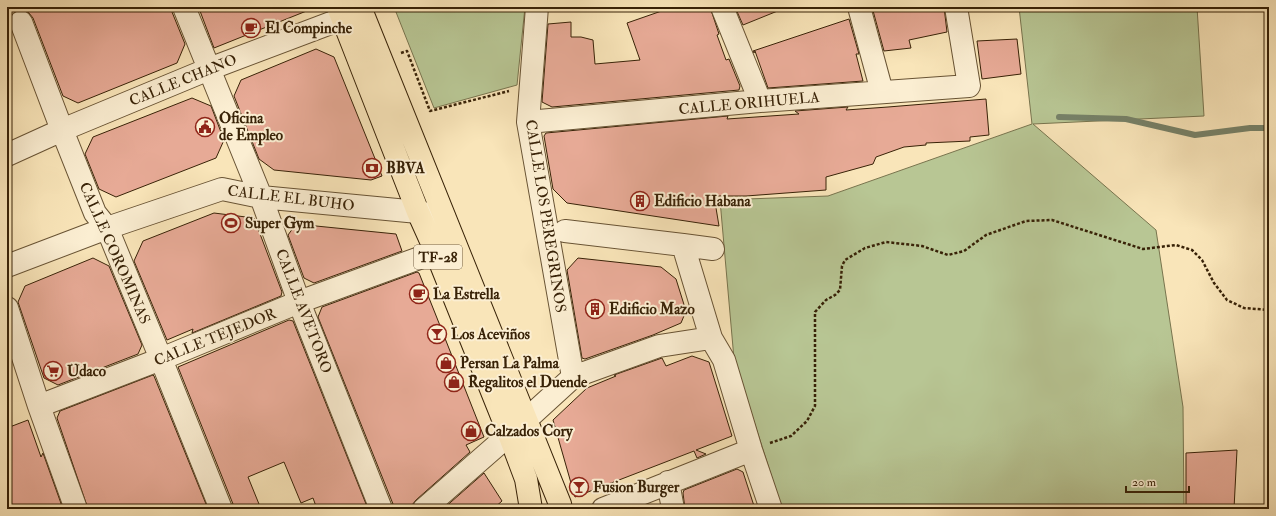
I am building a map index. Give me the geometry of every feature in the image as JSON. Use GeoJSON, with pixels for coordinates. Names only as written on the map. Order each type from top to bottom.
{"type":"FeatureCollection","features":[{"type":"Feature","properties":{"kind":"main road","name":"TF-28"},"geometry":{"type":"LineString","coordinates":[[350,11],[418,212],[436,252],[526,479],[531,509]]}},
{"type":"Feature","properties":{"kind":"main road","name":"TF-28"},"geometry":{"type":"LineString","coordinates":[[350,11],[444,217],[527,419],[561,509]]}},
{"type":"Feature","properties":{"kind":"street","name":"CALLE AVETORO"},"geometry":{"type":"LineString","coordinates":[[184,7],[261,197],[299,302],[381,509]]}},
{"type":"Feature","properties":{"kind":"street","name":"CALLE LOS PEREGRINOS"},"geometry":{"type":"LineString","coordinates":[[537,7],[528,122],[573,377]]}},
{"type":"Feature","properties":{"kind":"street"},"geometry":{"type":"LineString","coordinates":[[722,7],[760,101]]}},
{"type":"Feature","properties":{"kind":"street"},"geometry":{"type":"LineString","coordinates":[[860,7],[882,92]]}},
{"type":"Feature","properties":{"kind":"street","name":"CALLE ORIHUELA"},"geometry":{"type":"LineString","coordinates":[[528,122],[760,101],[969,86],[956,7]]}},
{"type":"Feature","properties":{"kind":"street","name":"CALLE CHANO"},"geometry":{"type":"LineString","coordinates":[[7,155],[62,130],[350,11]]}},
{"type":"Feature","properties":{"kind":"street","name":"CALLE COROMINAS"},"geometry":{"type":"LineString","coordinates":[[21,22],[95,213],[107,228],[221,509]]}},
{"type":"Feature","properties":{"kind":"street","name":"CALLE EL BUHO"},"geometry":{"type":"LineString","coordinates":[[7,266],[107,228],[222,188],[261,197],[418,212],[444,217]]}},
{"type":"Feature","properties":{"kind":"street"},"geometry":{"type":"LineString","coordinates":[[565,230],[714,249]]}},
{"type":"Feature","properties":{"kind":"street"},"geometry":{"type":"LineString","coordinates":[[683,245],[711,338],[724,360],[751,450],[771,509]]}},
{"type":"Feature","properties":{"kind":"street","name":"CALLE TEJEDOR"},"geometry":{"type":"LineString","coordinates":[[39,406],[161,360],[299,302],[436,252]]}},
{"type":"Feature","properties":{"kind":"street"},"geometry":{"type":"LineString","coordinates":[[7,308],[39,406],[76,509]]}},
{"type":"Feature","properties":{"kind":"street"},"geometry":{"type":"LineString","coordinates":[[424,509],[573,377],[659,346],[711,338]]}},
{"type":"Feature","properties":{"kind":"street"},"geometry":{"type":"LineString","coordinates":[[603,509],[751,450]]}},
{"type":"Feature","properties":{"kind":"street"},"geometry":{"type":"LineString","coordinates":[[668,482],[673,509]]}},
{"type":"Feature","properties":{"kind":"path"},"geometry":{"type":"LineString","coordinates":[[408,51],[430,112],[531,85]]}},
{"type":"Feature","properties":{"kind":"path"},"geometry":{"type":"LineString","coordinates":[[751,450],[791,436],[807,421],[815,406],[815,312],[826,300],[840,290],[842,266],[845,260],[865,248],[886,242],[922,246],[948,255],[964,251],[986,235],[1026,221],[1052,220],[1143,249],[1176,246],[1192,250],[1202,260],[1214,283],[1227,300],[1244,308],[1269,310]]}},
{"type":"Feature","properties":{"kind":"green space"},"geometry":{"type":"Polygon","coordinates":[[[394,7],[525,7],[517,85],[434,108],[394,7]]]}},
{"type":"Feature","properties":{"kind":"green space"},"geometry":{"type":"Polygon","coordinates":[[[1019,7],[1197,7],[1204,116],[1033,124],[1156,230],[1183,407],[1184,509],[782,509],[734,359],[720,200],[828,196],[1032,124],[1019,7]]]}},
{"type":"Feature","properties":{"kind":"building"},"geometry":{"type":"Polygon","coordinates":[[[25,7],[172,7],[172,12],[185,44],[177,63],[78,103],[63,96],[33,18],[26,11],[25,7]]]}},
{"type":"Feature","properties":{"kind":"building"},"geometry":{"type":"Polygon","coordinates":[[[197,7],[314,8],[214,48],[200,11],[197,7]]]}},
{"type":"Feature","properties":{"kind":"building"},"geometry":{"type":"Polygon","coordinates":[[[673,7],[710,7],[719,34],[717,35],[726,60],[729,59],[740,86],[739,90],[552,107],[542,102],[548,24],[571,22],[571,37],[581,37],[593,40],[595,64],[640,60],[627,23],[673,7]]]}},
{"type":"Feature","properties":{"kind":"building"},"geometry":{"type":"Polygon","coordinates":[[[735,7],[785,7],[785,8],[743,25],[735,7]]]}},
{"type":"Feature","properties":{"kind":"building"},"geometry":{"type":"Polygon","coordinates":[[[872,7],[944,7],[947,32],[909,40],[911,48],[884,51],[872,7]]]}},
{"type":"Feature","properties":{"kind":"building"},"geometry":{"type":"Polygon","coordinates":[[[849,19],[859,54],[856,54],[863,81],[768,88],[755,51],[754,53],[753,51],[849,19]]]}},
{"type":"Feature","properties":{"kind":"building"},"geometry":{"type":"Polygon","coordinates":[[[1017,39],[1021,74],[982,79],[977,41],[1017,39]]]}},
{"type":"Feature","properties":{"kind":"building"},"geometry":{"type":"Polygon","coordinates":[[[316,49],[334,57],[382,176],[371,180],[274,170],[259,159],[234,96],[241,80],[316,49]]]}},
{"type":"Feature","properties":{"kind":"building"},"geometry":{"type":"Polygon","coordinates":[[[192,98],[211,106],[224,140],[216,158],[116,197],[99,189],[85,154],[93,137],[192,98]]]}},
{"type":"Feature","properties":{"kind":"building"},"geometry":{"type":"Polygon","coordinates":[[[986,99],[989,135],[970,137],[970,141],[926,143],[926,145],[904,147],[876,157],[873,164],[826,177],[826,190],[746,196],[714,196],[719,226],[567,203],[553,189],[544,136],[546,133],[728,116],[727,119],[799,114],[795,111],[848,107],[846,110],[986,99]]]}},
{"type":"Feature","properties":{"kind":"building"},"geometry":{"type":"Polygon","coordinates":[[[214,213],[254,218],[282,292],[281,296],[192,333],[193,329],[167,340],[134,261],[143,241],[214,213]]]}},
{"type":"Feature","properties":{"kind":"building"},"geometry":{"type":"Polygon","coordinates":[[[296,224],[396,234],[402,251],[314,283],[304,278],[288,235],[296,224]]]}},
{"type":"Feature","properties":{"kind":"building"},"geometry":{"type":"Polygon","coordinates":[[[93,258],[109,266],[142,345],[138,354],[58,385],[44,378],[18,302],[25,286],[93,258]]]}},
{"type":"Feature","properties":{"kind":"building","name":"Edificio Mazo"},"geometry":{"type":"Polygon","coordinates":[[[578,258],[661,267],[676,279],[686,311],[681,323],[653,335],[585,359],[582,358],[567,270],[578,258]]]}},
{"type":"Feature","properties":{"kind":"building"},"geometry":{"type":"Polygon","coordinates":[[[417,272],[419,273],[484,437],[466,445],[470,452],[416,500],[412,505],[412,509],[393,509],[393,504],[318,317],[322,307],[417,272]]]}},
{"type":"Feature","properties":{"kind":"building"},"geometry":{"type":"Polygon","coordinates":[[[289,320],[293,321],[368,509],[317,509],[313,498],[301,503],[284,462],[248,477],[261,509],[233,509],[233,504],[178,367],[289,320]]]}},
{"type":"Feature","properties":{"kind":"building"},"geometry":{"type":"Polygon","coordinates":[[[692,356],[709,362],[732,436],[696,450],[706,454],[697,458],[694,451],[575,497],[553,420],[587,388],[616,376],[614,375],[662,358],[666,366],[692,356]]]}},
{"type":"Feature","properties":{"kind":"building"},"geometry":{"type":"Polygon","coordinates":[[[153,375],[208,509],[88,509],[57,418],[60,411],[153,375]]]}},
{"type":"Feature","properties":{"kind":"building"},"geometry":{"type":"Polygon","coordinates":[[[28,420],[41,457],[43,453],[63,509],[7,509],[7,428],[28,420]]]}},
{"type":"Feature","properties":{"kind":"building"},"geometry":{"type":"Polygon","coordinates":[[[1237,450],[1234,509],[1186,509],[1186,453],[1237,450]]]}},
{"type":"Feature","properties":{"kind":"building"},"geometry":{"type":"Polygon","coordinates":[[[737,469],[743,472],[755,509],[685,509],[684,490],[737,469]]]}},
{"type":"Feature","properties":{"kind":"building"},"geometry":{"type":"Polygon","coordinates":[[[484,473],[502,501],[493,509],[443,509],[484,473]]]}},
{"type":"Feature","properties":{"kind":"waterway"},"geometry":{"type":"LineString","coordinates":[[1059,117],[1126,119],[1195,135],[1250,128],[1269,128]]}},
{"type":"Feature","properties":{"kind":"place","name":"El Compinche"},"geometry":{"type":"Point","coordinates":[251,28]}},
{"type":"Feature","properties":{"kind":"place","name":"Oficina de Empleo"},"geometry":{"type":"Point","coordinates":[205,127]}},
{"type":"Feature","properties":{"kind":"place","name":"BBVA"},"geometry":{"type":"Point","coordinates":[372,168]}},
{"type":"Feature","properties":{"kind":"place","name":"Edificio Habana"},"geometry":{"type":"Point","coordinates":[640,201]}},
{"type":"Feature","properties":{"kind":"place","name":"Super Gym"},"geometry":{"type":"Point","coordinates":[231,223]}},
{"type":"Feature","properties":{"kind":"place","name":"La Estrella"},"geometry":{"type":"Point","coordinates":[419,294]}},
{"type":"Feature","properties":{"kind":"place","name":"Edificio Mazo"},"geometry":{"type":"Point","coordinates":[595,309]}},
{"type":"Feature","properties":{"kind":"place","name":"Los Aceviños"},"geometry":{"type":"Point","coordinates":[437,334]}},
{"type":"Feature","properties":{"kind":"place","name":"Persan La Palma"},"geometry":{"type":"Point","coordinates":[446,363]}},
{"type":"Feature","properties":{"kind":"place","name":"Udaco"},"geometry":{"type":"Point","coordinates":[53,371]}},
{"type":"Feature","properties":{"kind":"place","name":"Regalitos el Duende"},"geometry":{"type":"Point","coordinates":[454,382]}},
{"type":"Feature","properties":{"kind":"place","name":"Calzados Cory"},"geometry":{"type":"Point","coordinates":[471,431]}},
{"type":"Feature","properties":{"kind":"place","name":"Fusion Burger"},"geometry":{"type":"Point","coordinates":[579,487]}}]}
